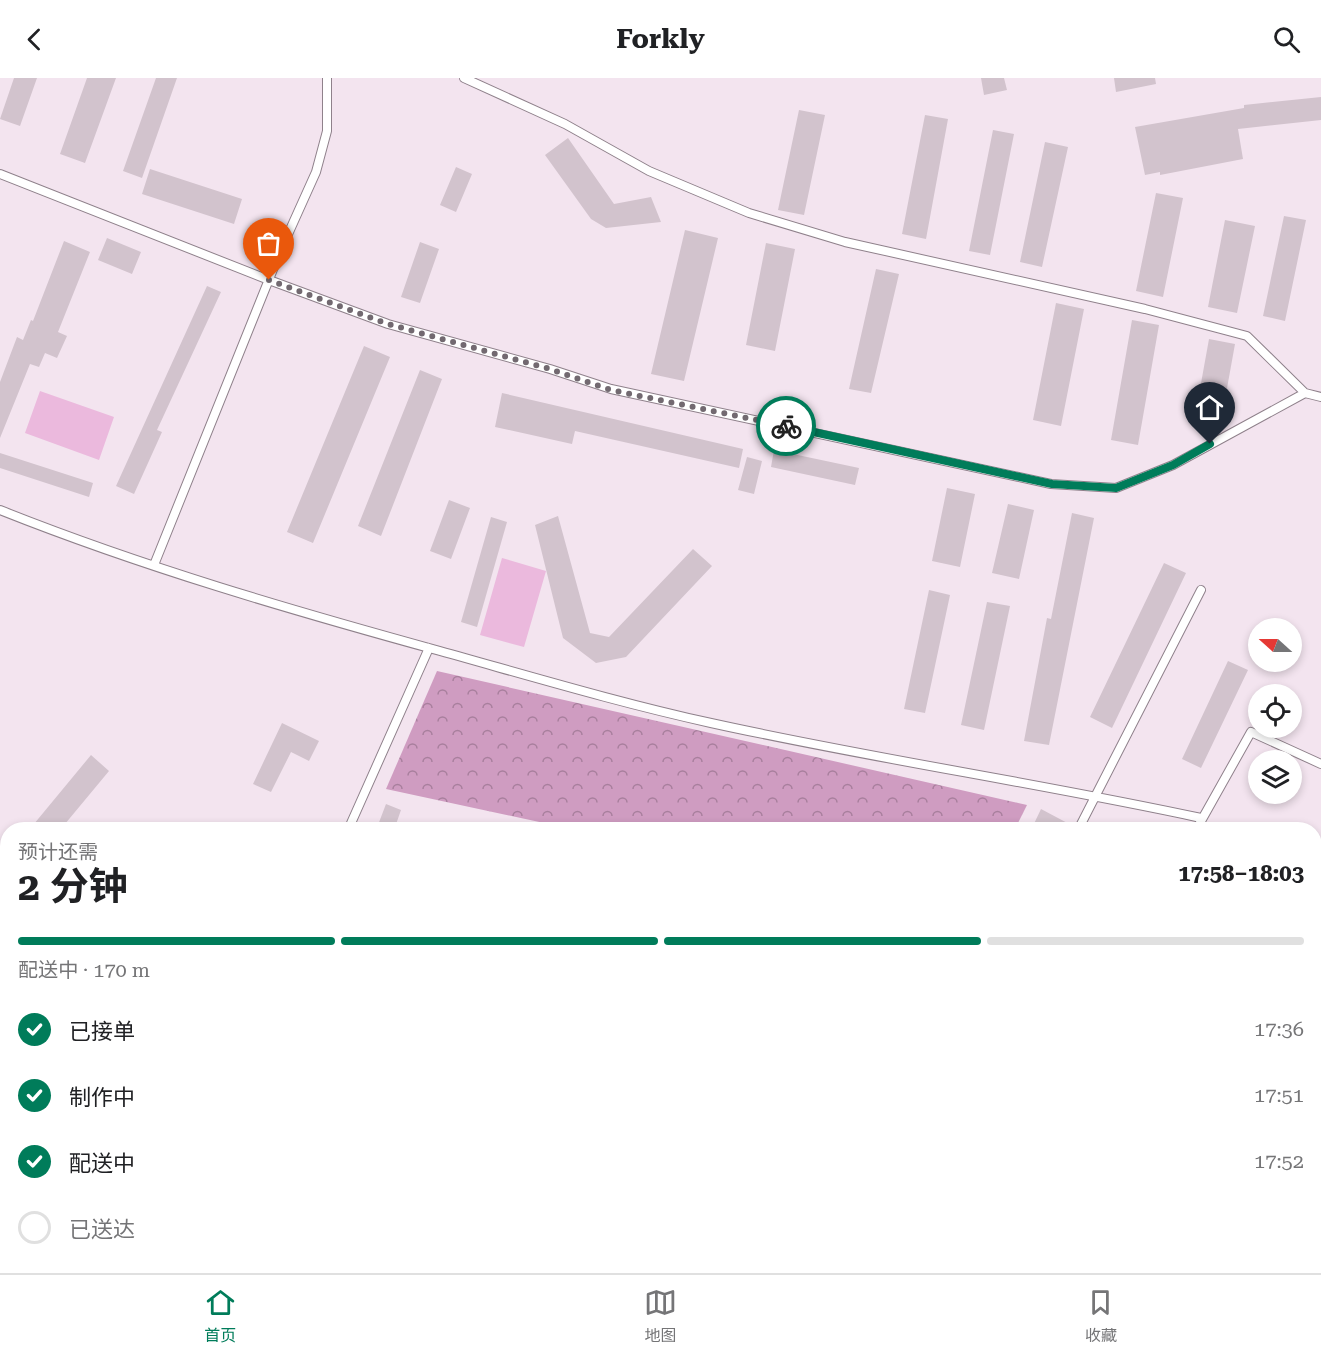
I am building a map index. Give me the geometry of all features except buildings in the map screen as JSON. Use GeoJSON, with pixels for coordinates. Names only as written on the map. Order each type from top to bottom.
{"type":"FeatureCollection","features":[{"type":"Feature","properties":{"kind":"lane"},"geometry":{"type":"LineString","coordinates":[[154,565],[269,280],[316,172],[327,131],[327,78]]}},
{"type":"Feature","properties":{"kind":"lane"},"geometry":{"type":"LineString","coordinates":[[464,78],[565,124],[649,171],[749,213],[845,242],[1145,309],[1247,336],[1305,393],[1321,397]]}},
{"type":"Feature","properties":{"kind":"lane"},"geometry":{"type":"LineString","coordinates":[[0,174],[269,280],[388,324],[550,369],[611,390],[1052,484],[1116,488],[1173,465],[1305,393]]}},
{"type":"Feature","properties":{"kind":"lane"},"geometry":{"type":"LineString","coordinates":[[0,510],[65,536],[273,605],[710,723],[991,778],[1095,795],[1201,819]]}},
{"type":"Feature","properties":{"kind":"lane"},"geometry":{"type":"LineString","coordinates":[[1082,822],[1201,590]]}},
{"type":"Feature","properties":{"kind":"lane"},"geometry":{"type":"LineString","coordinates":[[352,822],[429,648]]}},
{"type":"Feature","properties":{"kind":"lane"},"geometry":{"type":"LineString","coordinates":[[1200,822],[1251,732],[1321,764]]}},
{"type":"Feature","properties":{"kind":"shaded area"},"geometry":{"type":"Polygon","coordinates":[[[40,391],[114,417],[99,460],[25,433],[40,391]]]}},
{"type":"Feature","properties":{"kind":"shaded area"},"geometry":{"type":"Polygon","coordinates":[[[502,558],[546,571],[524,647],[480,635],[502,558]]]}},
{"type":"Feature","properties":{"kind":"green space"},"geometry":{"type":"Polygon","coordinates":[[[437,671],[1027,805],[1018,822],[539,822],[386,789],[437,671]]]}},
{"type":"Feature","properties":{"kind":"way so far"},"geometry":{"type":"LineString","coordinates":[[269,280],[388,324],[550,369],[611,390],[786,426]]}},
{"type":"Feature","properties":{"kind":"route"},"geometry":{"type":"LineString","coordinates":[[786,426],[1052,484],[1116,488],[1173,465],[1210,444]]}}]}
